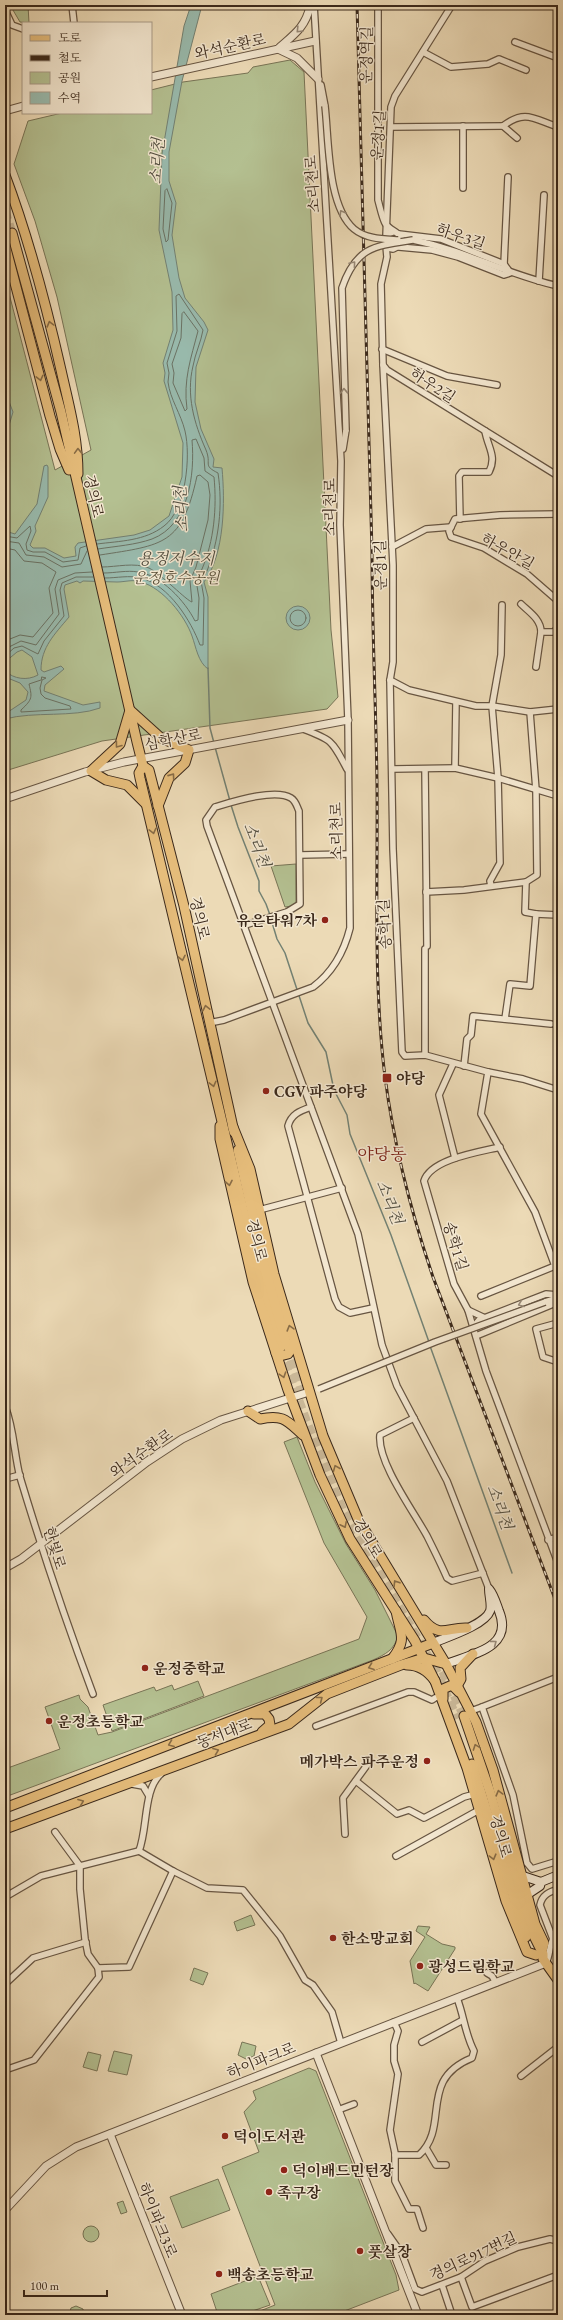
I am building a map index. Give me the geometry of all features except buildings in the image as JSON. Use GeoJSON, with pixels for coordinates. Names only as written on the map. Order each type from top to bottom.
{"type":"FeatureCollection","features":[{"type":"Feature","properties":{"kind":"main road"},"geometry":{"type":"LineString","coordinates":[[5,175],[24,227],[54,336],[78,445],[78,490]]}},
{"type":"Feature","properties":{"kind":"main road","name":"경의로"},"geometry":{"type":"LineString","coordinates":[[12,233],[59,405],[130,710],[142,763],[139,773],[221,1117],[220,1139],[232,1197],[253,1282],[284,1348],[309,1392],[336,1470],[358,1519],[446,1664],[459,1689],[464,1715],[478,1751],[527,1922],[542,1957],[557,1975]]}},
{"type":"Feature","properties":{"kind":"main road"},"geometry":{"type":"LineString","coordinates":[[5,245],[50,416],[60,449],[78,490]]}},
{"type":"Feature","properties":{"kind":"main road"},"geometry":{"type":"LineString","coordinates":[[147,804],[127,785],[106,780],[91,771],[120,744],[130,710],[161,738],[193,749],[185,763],[169,778],[158,806]]}},
{"type":"Feature","properties":{"kind":"main road","name":"경의로"},"geometry":{"type":"LineString","coordinates":[[142,763],[149,770],[182,899],[284,1348]]}},
{"type":"Feature","properties":{"kind":"main road","name":"경의로"},"geometry":{"type":"LineString","coordinates":[[233,1127],[250,1169],[274,1274],[291,1398],[320,1475],[350,1539],[419,1649],[435,1681],[439,1699],[475,1794],[515,1926],[528,1952],[542,1957]]}},
{"type":"Feature","properties":{"kind":"main road"},"geometry":{"type":"LineString","coordinates":[[248,1411],[260,1419],[269,1417],[289,1420],[307,1439]]}},
{"type":"Feature","properties":{"kind":"main road"},"geometry":{"type":"LineString","coordinates":[[433,1643],[479,1622],[490,1611],[489,1589]]}},
{"type":"Feature","properties":{"kind":"main road"},"geometry":{"type":"LineString","coordinates":[[424,1658],[446,1664],[473,1654],[498,1641],[503,1634],[502,1618],[493,1593],[489,1589]]}},
{"type":"Feature","properties":{"kind":"main road"},"geometry":{"type":"LineString","coordinates":[[410,1605],[418,1609],[427,1624],[436,1630],[447,1631],[457,1628],[467,1628]]}},
{"type":"Feature","properties":{"kind":"main road"},"geometry":{"type":"LineString","coordinates":[[392,1660],[402,1644],[402,1632],[396,1611]]}},
{"type":"Feature","properties":{"kind":"main road","name":"동서대로"},"geometry":{"type":"LineString","coordinates":[[5,1807],[392,1660],[433,1643]]}},
{"type":"Feature","properties":{"kind":"main road"},"geometry":{"type":"LineString","coordinates":[[439,1699],[443,1689],[447,1686],[452,1685],[459,1689],[461,1679],[460,1668],[473,1654]]}},
{"type":"Feature","properties":{"kind":"main road","name":"동서대로"},"geometry":{"type":"LineString","coordinates":[[5,1830],[289,1724],[327,1694],[401,1665],[424,1658]]}},
{"type":"Feature","properties":{"kind":"main road"},"geometry":{"type":"LineString","coordinates":[[401,1665],[420,1667],[429,1673],[435,1681]]}},
{"type":"Feature","properties":{"kind":"main road"},"geometry":{"type":"LineString","coordinates":[[243,1716],[258,1713],[265,1714],[269,1719],[270,1725],[265,1730],[250,1738]]}},
{"type":"Feature","properties":{"kind":"main road","name":"경의로"},"geometry":{"type":"LineString","coordinates":[[464,1715],[489,1757],[528,1894],[535,1924],[544,1943],[542,1957]]}},
{"type":"Feature","properties":{"kind":"main road"},"geometry":{"type":"LineString","coordinates":[[523,1876],[542,1881],[558,1875]]}},
{"type":"Feature","properties":{"kind":"main road"},"geometry":{"type":"LineString","coordinates":[[528,1894],[540,1886],[542,1881]]}},
{"type":"Feature","properties":{"kind":"street"},"geometry":{"type":"LineString","coordinates":[[72,5],[74,22]]}},
{"type":"Feature","properties":{"kind":"street"},"geometry":{"type":"LineString","coordinates":[[311,5],[308,18],[302,29],[278,48],[297,58],[318,79]]}},
{"type":"Feature","properties":{"kind":"street","name":"소리천로"},"geometry":{"type":"LineString","coordinates":[[271,1003],[313,987],[332,968],[340,957],[348,937],[350,913],[348,720],[340,524],[341,461],[318,79],[311,5]]}},
{"type":"Feature","properties":{"kind":"street","name":"운정역길"},"geometry":{"type":"LineString","coordinates":[[378,5],[378,200],[385,223]]}},
{"type":"Feature","properties":{"kind":"street","name":"운정1길"},"geometry":{"type":"LineString","coordinates":[[386,236],[385,223],[391,107],[395,96],[452,5]]}},
{"type":"Feature","properties":{"kind":"street"},"geometry":{"type":"LineString","coordinates":[[5,10],[12,25],[22,29]]}},
{"type":"Feature","properties":{"kind":"street","name":"와석순환로"},"geometry":{"type":"LineString","coordinates":[[154,76],[315,41]]}},
{"type":"Feature","properties":{"kind":"street"},"geometry":{"type":"LineString","coordinates":[[515,42],[558,58]]}},
{"type":"Feature","properties":{"kind":"street"},"geometry":{"type":"LineString","coordinates":[[423,52],[451,67],[488,64],[499,59],[526,70]]}},
{"type":"Feature","properties":{"kind":"street"},"geometry":{"type":"LineString","coordinates":[[316,57],[325,106],[334,190],[341,214],[355,229],[373,238],[412,240],[470,256],[510,273]]}},
{"type":"Feature","properties":{"kind":"street"},"geometry":{"type":"LineString","coordinates":[[5,111],[22,106]]}},
{"type":"Feature","properties":{"kind":"street"},"geometry":{"type":"LineString","coordinates":[[391,127],[503,126],[513,118],[523,116],[558,127]]}},
{"type":"Feature","properties":{"kind":"street"},"geometry":{"type":"LineString","coordinates":[[463,126],[463,188]]}},
{"type":"Feature","properties":{"kind":"street"},"geometry":{"type":"LineString","coordinates":[[503,126],[517,138]]}},
{"type":"Feature","properties":{"kind":"street"},"geometry":{"type":"LineString","coordinates":[[508,178],[504,264],[510,273]]}},
{"type":"Feature","properties":{"kind":"street"},"geometry":{"type":"LineString","coordinates":[[539,281],[544,195]]}},
{"type":"Feature","properties":{"kind":"street"},"geometry":{"type":"LineString","coordinates":[[385,223],[402,239],[387,257]]}},
{"type":"Feature","properties":{"kind":"street"},"geometry":{"type":"LineString","coordinates":[[383,365],[381,284],[387,257],[384,241],[386,236],[396,233]]}},
{"type":"Feature","properties":{"kind":"street","name":"하우3길"},"geometry":{"type":"LineString","coordinates":[[396,233],[441,239],[504,264]]}},
{"type":"Feature","properties":{"kind":"street"},"geometry":{"type":"LineString","coordinates":[[341,461],[346,430],[342,288],[349,268],[358,258],[372,248],[412,240]]}},
{"type":"Feature","properties":{"kind":"street"},"geometry":{"type":"LineString","coordinates":[[386,246],[396,248]]}},
{"type":"Feature","properties":{"kind":"street","name":"하우3길"},"geometry":{"type":"LineString","coordinates":[[396,248],[432,250],[504,275],[510,273],[558,286]]}},
{"type":"Feature","properties":{"kind":"street"},"geometry":{"type":"LineString","coordinates":[[382,349],[447,376],[497,385]]}},
{"type":"Feature","properties":{"kind":"street","name":"운정1길"},"geometry":{"type":"LineString","coordinates":[[383,365],[392,547],[393,662]]}},
{"type":"Feature","properties":{"kind":"street","name":"하우2길"},"geometry":{"type":"LineString","coordinates":[[383,365],[387,370],[558,476]]}},
{"type":"Feature","properties":{"kind":"street"},"geometry":{"type":"LineString","coordinates":[[460,519],[459,476],[462,472],[489,472],[493,464],[494,459],[485,431]]}},
{"type":"Feature","properties":{"kind":"street"},"geometry":{"type":"LineString","coordinates":[[392,547],[426,529],[451,526],[455,519],[500,515],[558,514]]}},
{"type":"Feature","properties":{"kind":"street","name":"하우안길"},"geometry":{"type":"LineString","coordinates":[[451,526],[449,531],[451,537],[484,548],[527,574],[558,601]]}},
{"type":"Feature","properties":{"kind":"street"},"geometry":{"type":"LineString","coordinates":[[521,604],[536,618],[541,626],[536,667]]}},
{"type":"Feature","properties":{"kind":"street"},"geometry":{"type":"LineString","coordinates":[[491,886],[490,881],[500,863],[498,778],[492,706],[501,655],[502,605]]}},
{"type":"Feature","properties":{"kind":"street"},"geometry":{"type":"LineString","coordinates":[[540,632],[554,632],[558,627]]}},
{"type":"Feature","properties":{"kind":"street","name":"송학1길"},"geometry":{"type":"LineString","coordinates":[[393,662],[390,680],[393,769],[393,849],[402,1052],[405,1056],[425,1055],[453,1064],[523,1079],[558,1090]]}},
{"type":"Feature","properties":{"kind":"street"},"geometry":{"type":"LineString","coordinates":[[390,680],[409,690],[476,706],[492,706],[530,712],[558,709]]}},
{"type":"Feature","properties":{"kind":"street"},"geometry":{"type":"LineString","coordinates":[[455,768],[456,702]]}},
{"type":"Feature","properties":{"kind":"street"},"geometry":{"type":"LineString","coordinates":[[426,892],[464,890],[526,882],[537,876],[536,790],[530,712]]}},
{"type":"Feature","properties":{"kind":"street","name":"심학산로"},"geometry":{"type":"LineString","coordinates":[[5,799],[91,771],[142,763],[193,749],[348,720]]}},
{"type":"Feature","properties":{"kind":"street"},"geometry":{"type":"LineString","coordinates":[[303,729],[327,738],[334,744],[348,771]]}},
{"type":"Feature","properties":{"kind":"street"},"geometry":{"type":"LineString","coordinates":[[393,769],[455,768],[498,778],[558,796]]}},
{"type":"Feature","properties":{"kind":"street"},"geometry":{"type":"LineString","coordinates":[[425,769],[425,1055]]}},
{"type":"Feature","properties":{"kind":"street"},"geometry":{"type":"LineString","coordinates":[[245,925],[252,921],[287,912],[300,904],[299,811],[293,799],[284,795],[249,798],[214,807],[206,820],[207,826],[245,925],[271,1003],[342,1188],[364,1255],[373,1308],[382,1345],[397,1386],[447,1481],[489,1589]]}},
{"type":"Feature","properties":{"kind":"street"},"geometry":{"type":"LineString","coordinates":[[300,855],[349,854]]}},
{"type":"Feature","properties":{"kind":"street"},"geometry":{"type":"LineString","coordinates":[[526,882],[525,912],[558,915]]}},
{"type":"Feature","properties":{"kind":"street"},"geometry":{"type":"LineString","coordinates":[[505,1019],[510,984],[530,986],[536,914]]}},
{"type":"Feature","properties":{"kind":"street"},"geometry":{"type":"LineString","coordinates":[[209,1023],[271,1003]]}},
{"type":"Feature","properties":{"kind":"street"},"geometry":{"type":"LineString","coordinates":[[464,1066],[467,1039],[471,1035],[473,1016],[551,1024]]}},
{"type":"Feature","properties":{"kind":"street"},"geometry":{"type":"LineString","coordinates":[[453,1064],[439,1095],[456,1158]]}},
{"type":"Feature","properties":{"kind":"street"},"geometry":{"type":"LineString","coordinates":[[481,1296],[557,1266],[535,1212],[482,1114],[488,1072]]}},
{"type":"Feature","properties":{"kind":"street"},"geometry":{"type":"LineString","coordinates":[[311,1107],[295,1114],[290,1119],[288,1126],[307,1198],[339,1307],[343,1311],[356,1313],[373,1308]]}},
{"type":"Feature","properties":{"kind":"street","name":"송학1길"},"geometry":{"type":"LineString","coordinates":[[500,1147],[456,1158],[431,1169],[424,1181],[454,1284],[468,1310],[474,1326],[486,1371],[548,1540],[558,1563]]}},
{"type":"Feature","properties":{"kind":"street"},"geometry":{"type":"LineString","coordinates":[[259,1210],[342,1188]]}},
{"type":"Feature","properties":{"kind":"street"},"geometry":{"type":"LineString","coordinates":[[474,1326],[479,1320],[546,1294],[558,1295]]}},
{"type":"Feature","properties":{"kind":"street"},"geometry":{"type":"LineString","coordinates":[[309,1392],[435,1342],[558,1298]]}},
{"type":"Feature","properties":{"kind":"street"},"geometry":{"type":"LineString","coordinates":[[476,1336],[558,1302]]}},
{"type":"Feature","properties":{"kind":"street"},"geometry":{"type":"LineString","coordinates":[[468,1310],[485,1318]]}},
{"type":"Feature","properties":{"kind":"street"},"geometry":{"type":"LineString","coordinates":[[558,1323],[536,1329],[543,1357],[558,1362]]}},
{"type":"Feature","properties":{"kind":"street","name":"와석순환로"},"geometry":{"type":"LineString","coordinates":[[5,1568],[41,1543],[147,1462],[182,1439],[222,1420],[309,1392]]}},
{"type":"Feature","properties":{"kind":"street","name":"한빛로"},"geometry":{"type":"LineString","coordinates":[[5,1406],[11,1422],[20,1475],[64,1616],[93,1694]]}},
{"type":"Feature","properties":{"kind":"street"},"geometry":{"type":"LineString","coordinates":[[414,1418],[380,1435],[379,1442],[394,1480],[428,1537],[447,1578],[452,1581],[483,1573]]}},
{"type":"Feature","properties":{"kind":"street"},"geometry":{"type":"LineString","coordinates":[[5,1479],[20,1475]]}},
{"type":"Feature","properties":{"kind":"street"},"geometry":{"type":"LineString","coordinates":[[548,1540],[558,1537]]}},
{"type":"Feature","properties":{"kind":"street"},"geometry":{"type":"LineString","coordinates":[[464,1715],[558,1677]]}},
{"type":"Feature","properties":{"kind":"street"},"geometry":{"type":"LineString","coordinates":[[316,1726],[408,1692],[414,1692],[432,1700],[439,1699]]}},
{"type":"Feature","properties":{"kind":"street"},"geometry":{"type":"LineString","coordinates":[[482,1707],[513,1795],[527,1863],[532,1869],[558,1861]]}},
{"type":"Feature","properties":{"kind":"street"},"geometry":{"type":"LineString","coordinates":[[345,1834],[343,1798],[370,1762]]}},
{"type":"Feature","properties":{"kind":"street"},"geometry":{"type":"LineString","coordinates":[[139,1851],[143,1840],[149,1797],[154,1781],[168,1769]]}},
{"type":"Feature","properties":{"kind":"street"},"geometry":{"type":"LineString","coordinates":[[356,1781],[397,1814],[409,1810],[424,1818],[464,1797],[475,1794]]}},
{"type":"Feature","properties":{"kind":"street"},"geometry":{"type":"LineString","coordinates":[[120,1787],[138,1785],[146,1790],[149,1797]]}},
{"type":"Feature","properties":{"kind":"street"},"geometry":{"type":"LineString","coordinates":[[396,1856],[479,1810]]}},
{"type":"Feature","properties":{"kind":"street"},"geometry":{"type":"LineString","coordinates":[[5,2070],[34,2060],[99,1977],[98,1968],[88,1954],[80,1889],[80,1866],[55,1832]]}},
{"type":"Feature","properties":{"kind":"street"},"geometry":{"type":"LineString","coordinates":[[5,1897],[41,1876],[139,1851],[173,1871],[207,1888],[243,1890],[286,1945],[305,1980],[313,1985],[332,2012],[341,2043]]}},
{"type":"Feature","properties":{"kind":"street"},"geometry":{"type":"LineString","coordinates":[[98,1968],[129,1967],[173,1871]]}},
{"type":"Feature","properties":{"kind":"street"},"geometry":{"type":"LineString","coordinates":[[542,1957],[549,1956],[550,1944],[553,1939],[540,1905],[546,1894],[558,1889]]}},
{"type":"Feature","properties":{"kind":"street"},"geometry":{"type":"LineString","coordinates":[[5,1984],[33,1958],[86,1942]]}},
{"type":"Feature","properties":{"kind":"street","name":"하이파크로"},"geometry":{"type":"LineString","coordinates":[[5,2210],[46,2166],[66,2152],[394,2022],[427,2006],[457,1998],[496,1983],[542,1957]]}},
{"type":"Feature","properties":{"kind":"street"},"geometry":{"type":"LineString","coordinates":[[487,1973],[492,1976],[496,1983]]}},
{"type":"Feature","properties":{"kind":"street"},"geometry":{"type":"LineString","coordinates":[[395,2154],[419,2155],[426,2148],[434,2127],[439,2088],[454,2067],[472,2058],[474,2052],[466,2035],[457,1998]]}},
{"type":"Feature","properties":{"kind":"street"},"geometry":{"type":"LineString","coordinates":[[422,2042],[463,2020]]}},
{"type":"Feature","properties":{"kind":"street"},"geometry":{"type":"LineString","coordinates":[[394,2022],[398,2031],[394,2045],[394,2061],[398,2074],[390,2130],[395,2154],[395,2181],[409,2209],[417,2209],[423,2228]]}},
{"type":"Feature","properties":{"kind":"street"},"geometry":{"type":"LineString","coordinates":[[521,2076],[558,2047]]}},
{"type":"Feature","properties":{"kind":"street"},"geometry":{"type":"LineString","coordinates":[[316,2053],[418,2315]]}},
{"type":"Feature","properties":{"kind":"street"},"geometry":{"type":"LineString","coordinates":[[338,2110],[354,2104]]}},
{"type":"Feature","properties":{"kind":"street","name":"하이파크3로"},"geometry":{"type":"LineString","coordinates":[[110,2134],[182,2315]]}},
{"type":"Feature","properties":{"kind":"street"},"geometry":{"type":"LineString","coordinates":[[426,2148],[436,2165],[446,2165]]}},
{"type":"Feature","properties":{"kind":"street","name":"경의로917번길"},"geometry":{"type":"LineString","coordinates":[[386,2232],[402,2254],[415,2289],[422,2292],[462,2277],[485,2261],[518,2247],[550,2239],[558,2241]]}},
{"type":"Feature","properties":{"kind":"street"},"geometry":{"type":"LineString","coordinates":[[462,2277],[472,2307],[558,2275]]}},
{"type":"Feature","properties":{"kind":"street"},"geometry":{"type":"LineString","coordinates":[[442,2285],[452,2315]]}},
{"type":"Feature","properties":{"kind":"green space"},"geometry":{"type":"Polygon","coordinates":[[[10,5],[28,5],[29,22],[20,22],[10,5]]]}},
{"type":"Feature","properties":{"kind":"green space","name":"운정호수공원"},"geometry":{"type":"Polygon","coordinates":[[[290,60],[304,72],[331,630],[338,697],[327,709],[102,741],[5,771],[5,278],[55,470],[91,450],[57,297],[35,221],[14,164],[28,121],[58,114],[152,114],[152,90],[183,82],[248,73],[253,67],[290,60]]]}},
{"type":"Feature","properties":{"kind":"green space"},"geometry":{"type":"Polygon","coordinates":[[[296,864],[296,902],[292,906],[285,907],[271,866],[296,864]]]}},
{"type":"Feature","properties":{"kind":"green space"},"geometry":{"type":"Polygon","coordinates":[[[297,1437],[315,1482],[346,1544],[375,1590],[398,1636],[392,1648],[373,1660],[5,1797],[5,1769],[60,1749],[45,1707],[79,1695],[80,1699],[88,1707],[98,1735],[112,1732],[359,1639],[367,1617],[324,1543],[284,1442],[297,1437]]]}},
{"type":"Feature","properties":{"kind":"green space"},"geometry":{"type":"Polygon","coordinates":[[[198,1681],[204,1696],[112,1731],[103,1705],[154,1687],[156,1691],[172,1685],[174,1690],[198,1681]]]}},
{"type":"Feature","properties":{"kind":"green space"},"geometry":{"type":"Polygon","coordinates":[[[251,1915],[255,1925],[237,1931],[234,1922],[251,1915]]]}},
{"type":"Feature","properties":{"kind":"green space"},"geometry":{"type":"Polygon","coordinates":[[[418,1926],[430,1927],[426,1934],[442,1944],[455,1947],[428,1991],[415,1983],[414,1984],[410,1961],[425,1937],[416,1931],[418,1926]]]}},
{"type":"Feature","properties":{"kind":"green space"},"geometry":{"type":"Polygon","coordinates":[[[194,1968],[208,1973],[203,1985],[190,1980],[194,1968]]]}},
{"type":"Feature","properties":{"kind":"green space"},"geometry":{"type":"Polygon","coordinates":[[[242,2042],[256,2046],[254,2056],[246,2059],[238,2055],[242,2042]]]}},
{"type":"Feature","properties":{"kind":"green space"},"geometry":{"type":"Polygon","coordinates":[[[114,2051],[132,2055],[127,2075],[108,2071],[114,2051]]]}},
{"type":"Feature","properties":{"kind":"green space"},"geometry":{"type":"Polygon","coordinates":[[[88,2052],[101,2055],[97,2071],[83,2067],[88,2052]]]}},
{"type":"Feature","properties":{"kind":"green space"},"geometry":{"type":"Polygon","coordinates":[[[309,2068],[316,2071],[396,2275],[399,2290],[334,2315],[250,2315],[275,2305],[222,2167],[259,2152],[244,2112],[256,2099],[253,2091],[309,2068]]]}},
{"type":"Feature","properties":{"kind":"green space"},"geometry":{"type":"Polygon","coordinates":[[[218,2179],[230,2210],[182,2228],[170,2197],[218,2179]]]}},
{"type":"Feature","properties":{"kind":"green space"},"geometry":{"type":"Polygon","coordinates":[[[123,2201],[127,2212],[121,2214],[117,2203],[123,2201]]]}},
{"type":"Feature","properties":{"kind":"green space"},"geometry":{"type":"Polygon","coordinates":[[[88,2226],[94,2226],[99,2231],[97,2240],[94,2242],[88,2242],[83,2237],[83,2231],[88,2226]]]}},
{"type":"Feature","properties":{"kind":"green space"},"geometry":{"type":"Polygon","coordinates":[[[258,2276],[270,2305],[241,2315],[218,2315],[211,2294],[258,2276]]]}},
{"type":"Feature","properties":{"kind":"green space"},"geometry":{"type":"Polygon","coordinates":[[[76,2306],[83,2309],[84,2315],[69,2315],[71,2308],[76,2306]]]}},
{"type":"Feature","properties":{"kind":"water","name":"용정저수지"},"geometry":{"type":"Polygon","coordinates":[[[191,5],[202,5],[182,81],[169,152],[169,181],[176,203],[172,235],[179,278],[185,298],[204,322],[208,330],[196,367],[195,402],[201,429],[214,459],[213,467],[222,468],[223,511],[220,542],[211,570],[204,582],[208,597],[208,669],[202,662],[189,628],[179,612],[165,596],[157,590],[149,585],[135,581],[83,581],[80,583],[77,581],[65,585],[64,589],[69,617],[54,635],[46,648],[43,654],[41,670],[44,672],[61,666],[64,669],[45,685],[44,691],[83,705],[100,702],[100,708],[78,713],[28,715],[5,719],[5,714],[26,700],[28,692],[20,683],[5,677],[5,671],[12,676],[21,678],[29,678],[38,675],[32,657],[22,650],[17,652],[5,662],[5,531],[15,534],[37,504],[44,466],[47,465],[48,467],[48,497],[35,526],[36,531],[30,545],[33,548],[45,548],[64,558],[76,556],[75,547],[78,543],[134,535],[150,530],[169,516],[182,477],[183,443],[164,381],[165,373],[163,363],[173,330],[172,292],[159,230],[162,154],[184,26],[191,5]]]}},
{"type":"Feature","properties":{"kind":"water"},"geometry":{"type":"Polygon","coordinates":[[[5,391],[13,412],[5,439],[5,391]]]}},
{"type":"Feature","properties":{"kind":"water"},"geometry":{"type":"Polygon","coordinates":[[[298,606],[307,609],[310,618],[307,627],[298,630],[289,627],[286,618],[289,609],[298,606]]]}},
{"type":"Feature","properties":{"kind":"waterway","name":"소리천"},"geometry":{"type":"LineString","coordinates":[[208,668],[210,728],[214,743]]}},
{"type":"Feature","properties":{"kind":"waterway","name":"소리천"},"geometry":{"type":"LineString","coordinates":[[215,747],[230,801]]}},
{"type":"Feature","properties":{"kind":"waterway","name":"소리천"},"geometry":{"type":"LineString","coordinates":[[231,805],[259,881],[259,891],[270,915]]}},
{"type":"Feature","properties":{"kind":"waterway","name":"소리천"},"geometry":{"type":"LineString","coordinates":[[271,919],[277,939],[285,953],[308,1023],[326,1052],[334,1090],[347,1115],[350,1134],[391,1235],[429,1342]]}},
{"type":"Feature","properties":{"kind":"waterway","name":"소리천"},"geometry":{"type":"LineString","coordinates":[[430,1346],[512,1573]]}},
{"type":"Feature","properties":{"kind":"tunnel"},"geometry":{"type":"LineString","coordinates":[[5,211],[12,233]]}},
{"type":"Feature","properties":{"kind":"tunnel"},"geometry":{"type":"LineString","coordinates":[[287,1347],[304,1397]]}},
{"type":"Feature","properties":{"kind":"tunnel"},"geometry":{"type":"LineString","coordinates":[[280,1350],[306,1420],[343,1511],[436,1670],[457,1719]]}},
{"type":"Feature","properties":{"kind":"tunnel"},"geometry":{"type":"LineString","coordinates":[[437,1659],[464,1716]]}},
{"type":"Feature","properties":{"kind":"railway"},"geometry":{"type":"LineString","coordinates":[[357,5],[372,552],[377,821],[377,968],[381,1041],[385,1077],[398,1153],[425,1253],[558,1607]]}},
{"type":"Feature","properties":{"kind":"place","name":"유은타워7차"},"geometry":{"type":"Point","coordinates":[325,920]}},
{"type":"Feature","properties":{"kind":"place","name":"야당"},"geometry":{"type":"Point","coordinates":[387,1078]}},
{"type":"Feature","properties":{"kind":"place","name":"CGV 파주야당"},"geometry":{"type":"Point","coordinates":[266,1091]}},
{"type":"Feature","properties":{"kind":"place","name":"운정중학교"},"geometry":{"type":"Point","coordinates":[145,1668]}},
{"type":"Feature","properties":{"kind":"place","name":"운정초등학교"},"geometry":{"type":"Point","coordinates":[49,1721]}},
{"type":"Feature","properties":{"kind":"place","name":"메가박스 파주운정"},"geometry":{"type":"Point","coordinates":[427,1761]}},
{"type":"Feature","properties":{"kind":"place","name":"한소망교회"},"geometry":{"type":"Point","coordinates":[333,1938]}},
{"type":"Feature","properties":{"kind":"place","name":"광성드림학교"},"geometry":{"type":"Point","coordinates":[420,1966]}},
{"type":"Feature","properties":{"kind":"place","name":"덕이도서관"},"geometry":{"type":"Point","coordinates":[225,2136]}},
{"type":"Feature","properties":{"kind":"place","name":"덕이배드민턴장"},"geometry":{"type":"Point","coordinates":[284,2170]}},
{"type":"Feature","properties":{"kind":"place","name":"족구장"},"geometry":{"type":"Point","coordinates":[269,2192]}},
{"type":"Feature","properties":{"kind":"place","name":"풋살장"},"geometry":{"type":"Point","coordinates":[360,2251]}},
{"type":"Feature","properties":{"kind":"place","name":"백송초등학교"},"geometry":{"type":"Point","coordinates":[219,2274]}},
{"type":"Feature","properties":{"kind":"district","name":"야당동"},"geometry":{"type":"Point","coordinates":[382,1154]}}]}
